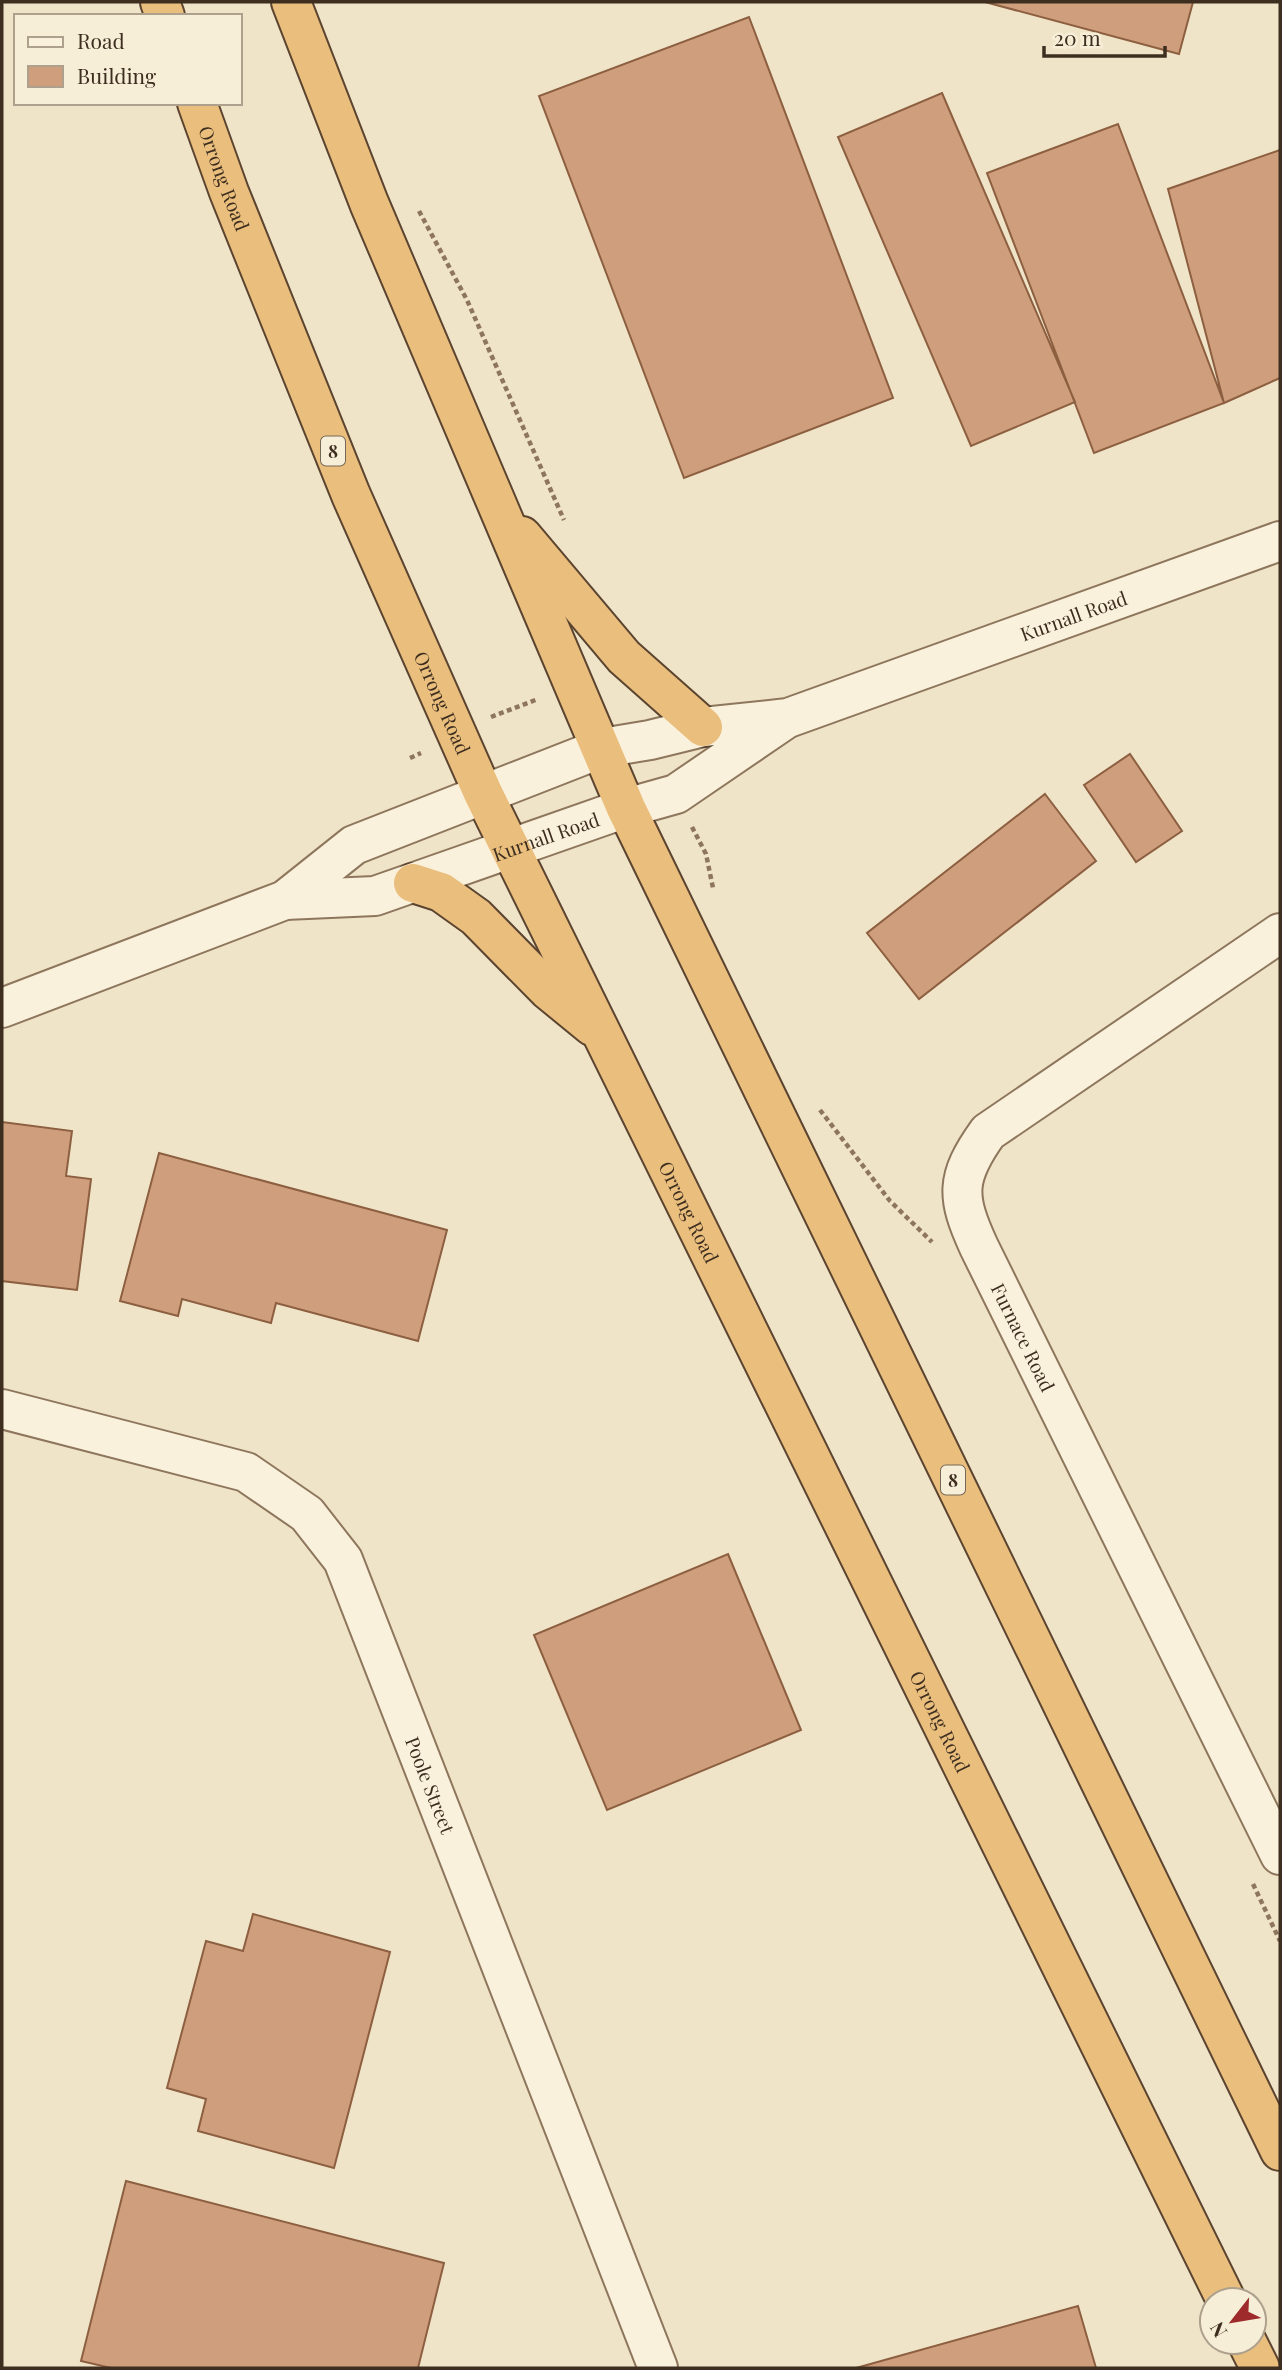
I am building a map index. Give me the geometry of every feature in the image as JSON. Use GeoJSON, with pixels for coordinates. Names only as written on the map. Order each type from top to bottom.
{"type":"FeatureCollection","features":[{"type":"Feature","properties":{"kind":"highway","name":"8"},"geometry":{"type":"LineString","coordinates":[[292,2],[369,203],[626,808],[1280,2151]]}},
{"type":"Feature","properties":{"kind":"highway","name":"Orrong Road"},"geometry":{"type":"LineString","coordinates":[[198,105],[229,192],[351,495],[483,793],[1219,2286]]}},
{"type":"Feature","properties":{"kind":"highway"},"geometry":{"type":"LineString","coordinates":[[496,505],[624,657],[703,727]]}},
{"type":"Feature","properties":{"kind":"highway"},"geometry":{"type":"LineString","coordinates":[[413,883],[441,892],[476,917],[548,990],[601,1035]]}},
{"type":"Feature","properties":{"kind":"street","name":"Kurnall Road"},"geometry":{"type":"LineString","coordinates":[[2,1008],[285,900],[354,845],[602,748],[703,727],[788,718],[1280,541]]}},
{"type":"Feature","properties":{"kind":"street","name":"Kurnall Road"},"geometry":{"type":"LineString","coordinates":[[285,900],[375,896],[626,808],[676,794],[788,718]]}},
{"type":"Feature","properties":{"kind":"street","name":"Furnace Road"},"geometry":{"type":"LineString","coordinates":[[1280,933],[988,1132],[972,1154],[961,1182],[965,1214],[979,1247],[1280,1855]]}},
{"type":"Feature","properties":{"kind":"street","name":"Poole Street"},"geometry":{"type":"LineString","coordinates":[[2,1409],[246,1472],[307,1514],[344,1560],[658,2368]]}},
{"type":"Feature","properties":{"kind":"path"},"geometry":{"type":"LineString","coordinates":[[416,205],[467,300],[566,524]]}},
{"type":"Feature","properties":{"kind":"path"},"geometry":{"type":"LineString","coordinates":[[410,758],[485,720],[574,685]]}},
{"type":"Feature","properties":{"kind":"path"},"geometry":{"type":"LineString","coordinates":[[676,794],[706,854],[715,898]]}},
{"type":"Feature","properties":{"kind":"path"},"geometry":{"type":"LineString","coordinates":[[819,1108],[890,1201],[933,1243]]}},
{"type":"Feature","properties":{"kind":"path"},"geometry":{"type":"LineString","coordinates":[[1250,1878],[1280,1941]]}},
{"type":"Feature","properties":{"kind":"building"},"geometry":{"type":"Polygon","coordinates":[[[985,2],[1193,2],[1179,54],[985,2]]]}},
{"type":"Feature","properties":{"kind":"building"},"geometry":{"type":"Polygon","coordinates":[[[749,17],[893,398],[684,478],[539,96],[749,17]]]}},
{"type":"Feature","properties":{"kind":"building"},"geometry":{"type":"Polygon","coordinates":[[[942,93],[1075,402],[971,446],[838,137],[942,93]]]}},
{"type":"Feature","properties":{"kind":"building"},"geometry":{"type":"Polygon","coordinates":[[[1118,124],[1224,403],[1094,453],[987,173],[1118,124]]]}},
{"type":"Feature","properties":{"kind":"building"},"geometry":{"type":"Polygon","coordinates":[[[1280,150],[1280,378],[1224,403],[1168,189],[1280,150]]]}},
{"type":"Feature","properties":{"kind":"building"},"geometry":{"type":"Polygon","coordinates":[[[1130,754],[1182,831],[1136,862],[1084,785],[1130,754]]]}},
{"type":"Feature","properties":{"kind":"building"},"geometry":{"type":"Polygon","coordinates":[[[1045,794],[1096,861],[919,999],[867,933],[1045,794]]]}},
{"type":"Feature","properties":{"kind":"building"},"geometry":{"type":"Polygon","coordinates":[[[2,1122],[72,1131],[66,1176],[91,1179],[77,1290],[2,1281],[2,1122]]]}},
{"type":"Feature","properties":{"kind":"building"},"geometry":{"type":"Polygon","coordinates":[[[159,1153],[447,1230],[418,1341],[276,1303],[271,1323],[182,1299],[178,1316],[120,1301],[159,1153]]]}},
{"type":"Feature","properties":{"kind":"building"},"geometry":{"type":"Polygon","coordinates":[[[728,1554],[801,1730],[607,1810],[534,1635],[728,1554]]]}},
{"type":"Feature","properties":{"kind":"building"},"geometry":{"type":"Polygon","coordinates":[[[253,1914],[390,1952],[334,2168],[198,2131],[206,2099],[167,2088],[206,1941],[243,1951],[253,1914]]]}},
{"type":"Feature","properties":{"kind":"building"},"geometry":{"type":"Polygon","coordinates":[[[126,2181],[444,2263],[418,2368],[111,2368],[81,2361],[126,2181]]]}},
{"type":"Feature","properties":{"kind":"building"},"geometry":{"type":"Polygon","coordinates":[[[1078,2306],[1096,2368],[856,2368],[1078,2306]]]}}]}
